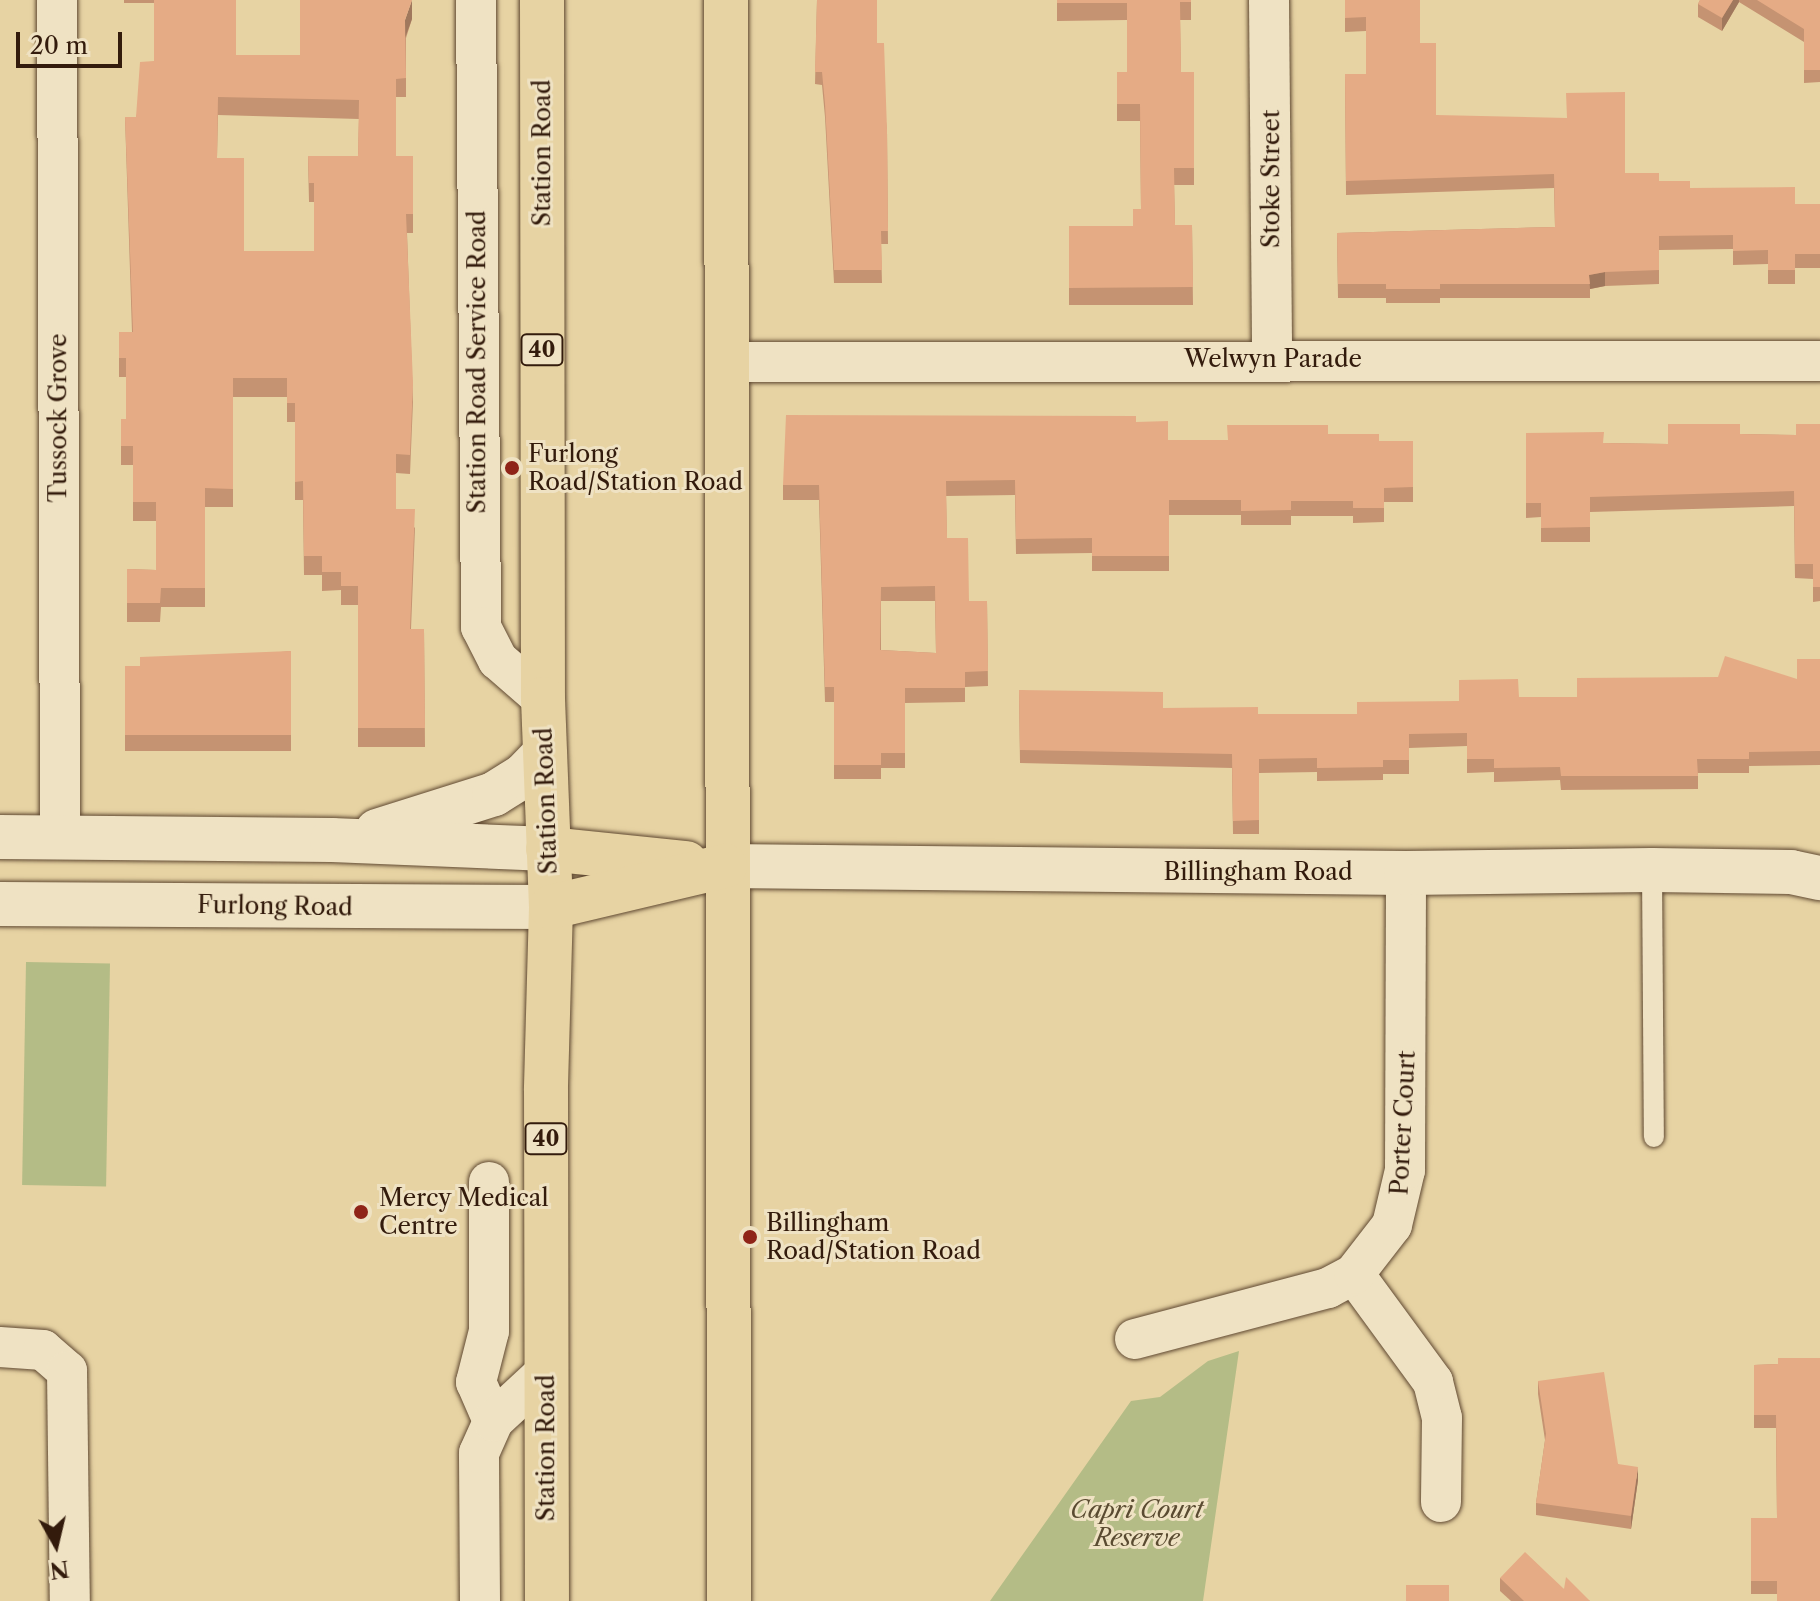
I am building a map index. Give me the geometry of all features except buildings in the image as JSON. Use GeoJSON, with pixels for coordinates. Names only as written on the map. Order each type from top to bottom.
{"type":"FeatureCollection","features":[{"type":"Feature","properties":{"kind":"main road","name":"Station Road"},"geometry":{"type":"LineString","coordinates":[[542,0],[543,699],[551,907],[547,1601]]}},
{"type":"Feature","properties":{"kind":"main road"},"geometry":{"type":"LineString","coordinates":[[726,0],[725,866],[729,1601]]}},
{"type":"Feature","properties":{"kind":"main road"},"geometry":{"type":"LineString","coordinates":[[332,840],[396,828],[494,794],[523,776],[544,754]]}},
{"type":"Feature","properties":{"kind":"main road"},"geometry":{"type":"LineString","coordinates":[[0,837],[332,840],[548,849],[725,866]]}},
{"type":"Feature","properties":{"kind":"main road"},"geometry":{"type":"LineString","coordinates":[[551,907],[725,866]]}},
{"type":"Feature","properties":{"kind":"main road","name":"Billingham Road"},"geometry":{"type":"LineString","coordinates":[[725,866],[1406,873],[1810,871]]}},
{"type":"Feature","properties":{"kind":"main road","name":"Furlong Road"},"geometry":{"type":"LineString","coordinates":[[0,904],[551,907]]}},
{"type":"Feature","properties":{"kind":"street","name":"Tussock Grove"},"geometry":{"type":"LineString","coordinates":[[57,0],[60,837]]}},
{"type":"Feature","properties":{"kind":"street","name":"Station Road Service Road"},"geometry":{"type":"LineString","coordinates":[[476,0],[481,627],[498,660],[543,699]]}},
{"type":"Feature","properties":{"kind":"street","name":"Stoke Street"},"geometry":{"type":"LineString","coordinates":[[1269,0],[1272,359]]}},
{"type":"Feature","properties":{"kind":"street","name":"Welwyn Parade"},"geometry":{"type":"LineString","coordinates":[[726,362],[1272,359],[1820,361]]}},
{"type":"Feature","properties":{"kind":"street","name":"Porter Court"},"geometry":{"type":"LineString","coordinates":[[1135,1339],[1328,1288],[1354,1274],[1392,1225],[1405,1170],[1406,873]]}},
{"type":"Feature","properties":{"kind":"street"},"geometry":{"type":"LineString","coordinates":[[489,1182],[489,1331],[476,1382],[493,1421]]}},
{"type":"Feature","properties":{"kind":"street"},"geometry":{"type":"LineString","coordinates":[[1354,1274],[1433,1382],[1442,1418],[1441,1502]]}},
{"type":"Feature","properties":{"kind":"street"},"geometry":{"type":"LineString","coordinates":[[0,1347],[43,1350],[67,1371],[70,1601]]}},
{"type":"Feature","properties":{"kind":"street"},"geometry":{"type":"LineString","coordinates":[[480,1601],[479,1453],[493,1421],[546,1372]]}},
{"type":"Feature","properties":{"kind":"lane"},"geometry":{"type":"LineString","coordinates":[[1652,870],[1654,1137]]}},
{"type":"Feature","properties":{"kind":"green space"},"geometry":{"type":"Polygon","coordinates":[[[26,962],[110,963],[106,1186],[22,1185],[26,962]]]}},
{"type":"Feature","properties":{"kind":"green space","name":"Capri Court Reserve"},"geometry":{"type":"Polygon","coordinates":[[[1239,1351],[1203,1601],[990,1601],[1131,1401],[1160,1397],[1208,1361],[1239,1351]]]}},
{"type":"Feature","properties":{"kind":"place","name":"Furlong Road/Station Road"},"geometry":{"type":"Point","coordinates":[512,468]}},
{"type":"Feature","properties":{"kind":"place","name":"Mercy Medical Centre"},"geometry":{"type":"Point","coordinates":[361,1212]}},
{"type":"Feature","properties":{"kind":"place","name":"Billingham Road/Station Road"},"geometry":{"type":"Point","coordinates":[750,1237]}}]}
